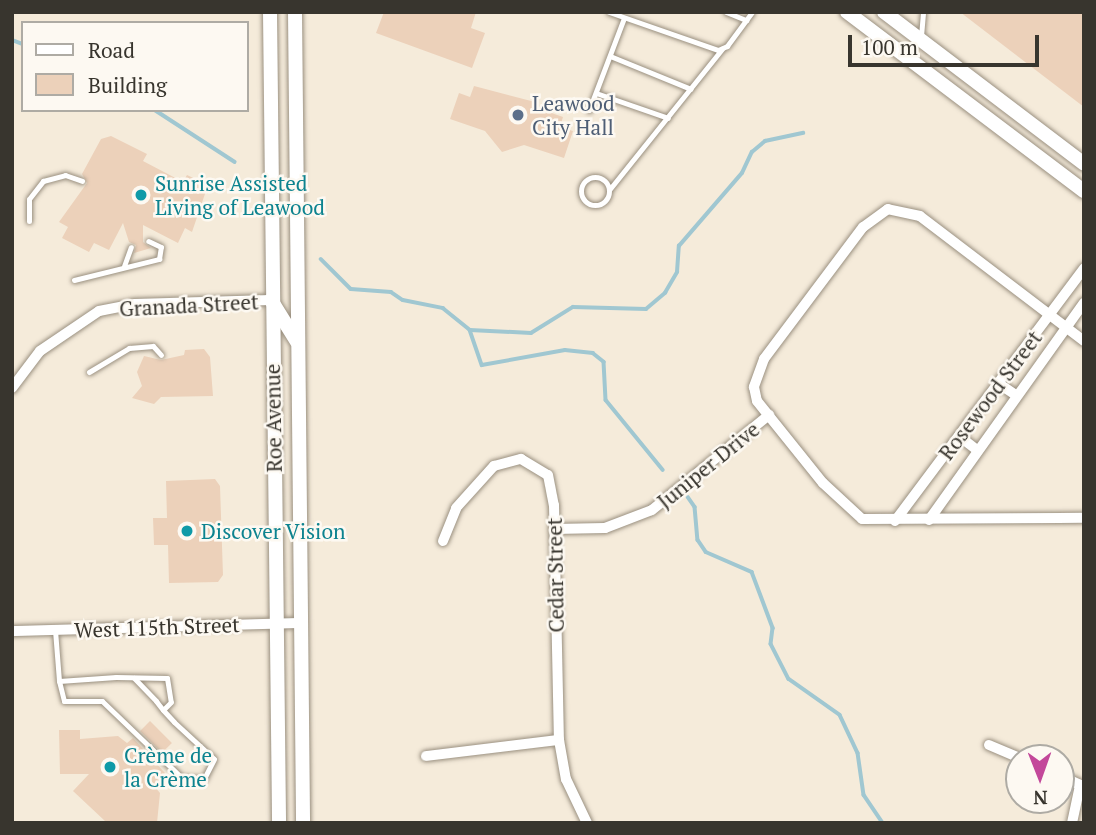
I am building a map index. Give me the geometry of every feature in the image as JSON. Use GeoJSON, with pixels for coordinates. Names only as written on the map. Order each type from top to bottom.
{"type":"FeatureCollection","features":[{"type":"Feature","properties":{"kind":"main road","name":"Roe Avenue"},"geometry":{"type":"LineString","coordinates":[[270,12],[271,300],[279,823]]}},
{"type":"Feature","properties":{"kind":"main road","name":"Roe Avenue"},"geometry":{"type":"LineString","coordinates":[[295,12],[303,823]]}},
{"type":"Feature","properties":{"kind":"main road"},"geometry":{"type":"LineString","coordinates":[[847,12],[1084,191]]}},
{"type":"Feature","properties":{"kind":"main road"},"geometry":{"type":"LineString","coordinates":[[884,12],[1084,164]]}},
{"type":"Feature","properties":{"kind":"main road"},"geometry":{"type":"LineString","coordinates":[[271,300],[299,347]]}},
{"type":"Feature","properties":{"kind":"street","name":"Juniper Drive"},"geometry":{"type":"LineString","coordinates":[[554,529],[605,528],[641,516],[769,415],[757,401],[755,373],[876,213],[892,209],[920,216],[1049,315]]}},
{"type":"Feature","properties":{"kind":"street","name":"Rosewood Street"},"geometry":{"type":"LineString","coordinates":[[895,521],[1084,268]]}},
{"type":"Feature","properties":{"kind":"street","name":"Granada Street"},"geometry":{"type":"LineString","coordinates":[[12,388],[40,351],[99,311],[135,304],[271,300]]}},
{"type":"Feature","properties":{"kind":"street","name":"Rosewood Street"},"geometry":{"type":"LineString","coordinates":[[929,520],[1064,327],[1084,303]]}},
{"type":"Feature","properties":{"kind":"street"},"geometry":{"type":"LineString","coordinates":[[1049,315],[1084,341]]}},
{"type":"Feature","properties":{"kind":"street"},"geometry":{"type":"LineString","coordinates":[[998,383],[1016,395]]}},
{"type":"Feature","properties":{"kind":"street"},"geometry":{"type":"LineString","coordinates":[[769,415],[833,494],[862,519],[895,521],[1084,517]]}},
{"type":"Feature","properties":{"kind":"street"},"geometry":{"type":"LineString","coordinates":[[959,436],[977,450]]}},
{"type":"Feature","properties":{"kind":"street","name":"Cedar Street"},"geometry":{"type":"LineString","coordinates":[[443,541],[466,494],[494,466],[521,459],[548,475],[554,529],[559,740],[566,779],[587,823]]}},
{"type":"Feature","properties":{"kind":"street","name":"West 115th Street"},"geometry":{"type":"LineString","coordinates":[[12,631],[302,623]]}},
{"type":"Feature","properties":{"kind":"street"},"geometry":{"type":"LineString","coordinates":[[426,756],[559,740]]}},
{"type":"Feature","properties":{"kind":"street"},"geometry":{"type":"LineString","coordinates":[[989,745],[1005,752]]}},
{"type":"Feature","properties":{"kind":"street"},"geometry":{"type":"LineString","coordinates":[[1072,823],[1082,783]]}},
{"type":"Feature","properties":{"kind":"lane"},"geometry":{"type":"LineString","coordinates":[[609,12],[722,50]]}},
{"type":"Feature","properties":{"kind":"lane"},"geometry":{"type":"LineString","coordinates":[[589,110],[610,56],[627,19],[634,12]]}},
{"type":"Feature","properties":{"kind":"lane"},"geometry":{"type":"LineString","coordinates":[[726,12],[747,20]]}},
{"type":"Feature","properties":{"kind":"lane"},"geometry":{"type":"LineString","coordinates":[[609,190],[606,182],[594,177],[586,181],[582,193],[595,205],[604,202],[609,190],[752,12]]}},
{"type":"Feature","properties":{"kind":"lane"},"geometry":{"type":"LineString","coordinates":[[920,40],[923,12]]}},
{"type":"Feature","properties":{"kind":"lane"},"geometry":{"type":"LineString","coordinates":[[610,56],[691,89]]}},
{"type":"Feature","properties":{"kind":"lane"},"geometry":{"type":"LineString","coordinates":[[596,93],[668,118]]}},
{"type":"Feature","properties":{"kind":"lane"},"geometry":{"type":"LineString","coordinates":[[29,221],[29,199],[43,181],[65,175],[82,181]]}},
{"type":"Feature","properties":{"kind":"lane"},"geometry":{"type":"LineString","coordinates":[[75,280],[159,259],[161,247],[148,241]]}},
{"type":"Feature","properties":{"kind":"lane"},"geometry":{"type":"LineString","coordinates":[[124,266],[131,247]]}},
{"type":"Feature","properties":{"kind":"lane"},"geometry":{"type":"LineString","coordinates":[[89,372],[129,348],[153,346],[161,355]]}},
{"type":"Feature","properties":{"kind":"lane"},"geometry":{"type":"LineString","coordinates":[[55,631],[64,701],[102,701],[182,778],[204,779],[214,758],[163,710],[134,678]]}},
{"type":"Feature","properties":{"kind":"lane"},"geometry":{"type":"LineString","coordinates":[[60,681],[134,678],[171,680],[171,702],[163,710]]}},
{"type":"Feature","properties":{"kind":"building"},"geometry":{"type":"Polygon","coordinates":[[[384,12],[476,12],[471,28],[485,33],[472,68],[376,33],[384,12]]]}},
{"type":"Feature","properties":{"kind":"building"},"geometry":{"type":"Polygon","coordinates":[[[960,12],[1084,12],[1084,107],[960,12]]]}},
{"type":"Feature","properties":{"kind":"building"},"geometry":{"type":"Polygon","coordinates":[[[474,86],[535,102],[534,107],[563,117],[560,127],[573,131],[564,158],[524,145],[502,152],[485,131],[450,119],[459,93],[470,97],[474,86]]]}},
{"type":"Feature","properties":{"kind":"building","name":"Sunrise Assisted Living of Leawood"},"geometry":{"type":"Polygon","coordinates":[[[111,136],[147,154],[143,161],[183,182],[187,175],[208,185],[192,232],[185,228],[178,243],[143,225],[143,242],[151,248],[134,253],[136,245],[129,242],[123,223],[109,250],[94,243],[89,252],[62,238],[68,227],[59,222],[87,183],[82,174],[101,139],[111,136]]]}},
{"type":"Feature","properties":{"kind":"building"},"geometry":{"type":"Polygon","coordinates":[[[204,349],[210,357],[213,396],[161,397],[154,404],[132,398],[142,386],[137,372],[144,356],[161,360],[184,355],[185,350],[204,349]]]}},
{"type":"Feature","properties":{"kind":"building","name":"Discover Vision"},"geometry":{"type":"Polygon","coordinates":[[[215,479],[220,486],[223,575],[218,582],[169,583],[168,545],[154,545],[153,518],[167,518],[166,481],[215,479]]]}},
{"type":"Feature","properties":{"kind":"building"},"geometry":{"type":"Polygon","coordinates":[[[150,721],[172,743],[162,753],[140,731],[150,721]]]}},
{"type":"Feature","properties":{"kind":"building","name":"Crème de la Crème"},"geometry":{"type":"Polygon","coordinates":[[[59,730],[80,730],[80,739],[118,736],[127,743],[133,738],[165,773],[154,786],[160,793],[157,823],[105,821],[73,791],[89,774],[60,774],[59,730]]]}},
{"type":"Feature","properties":{"kind":"waterway"},"geometry":{"type":"LineString","coordinates":[[12,40],[21,43]]}},
{"type":"Feature","properties":{"kind":"waterway"},"geometry":{"type":"LineString","coordinates":[[158,112],[235,162]]}},
{"type":"Feature","properties":{"kind":"waterway"},"geometry":{"type":"LineString","coordinates":[[321,259],[351,289],[391,292],[403,300],[443,308],[470,330],[531,333],[573,307],[646,309],[665,293],[677,272],[679,246],[742,173],[752,152],[765,141],[803,133]]}},
{"type":"Feature","properties":{"kind":"waterway"},"geometry":{"type":"LineString","coordinates":[[470,330],[482,365],[565,350],[593,353],[604,362],[606,400],[663,470]]}},
{"type":"Feature","properties":{"kind":"waterway"},"geometry":{"type":"LineString","coordinates":[[688,497],[695,507],[698,540],[706,552],[752,572],[773,628],[771,644],[789,679],[840,715],[858,753],[864,795],[883,823]]}},
{"type":"Feature","properties":{"kind":"place","name":"Leawood City Hall"},"geometry":{"type":"Point","coordinates":[518,115]}},
{"type":"Feature","properties":{"kind":"place","name":"Sunrise Assisted Living of Leawood"},"geometry":{"type":"Point","coordinates":[141,195]}},
{"type":"Feature","properties":{"kind":"place","name":"Discover Vision"},"geometry":{"type":"Point","coordinates":[187,531]}},
{"type":"Feature","properties":{"kind":"place","name":"Crème de la Crème"},"geometry":{"type":"Point","coordinates":[110,767]}}]}
